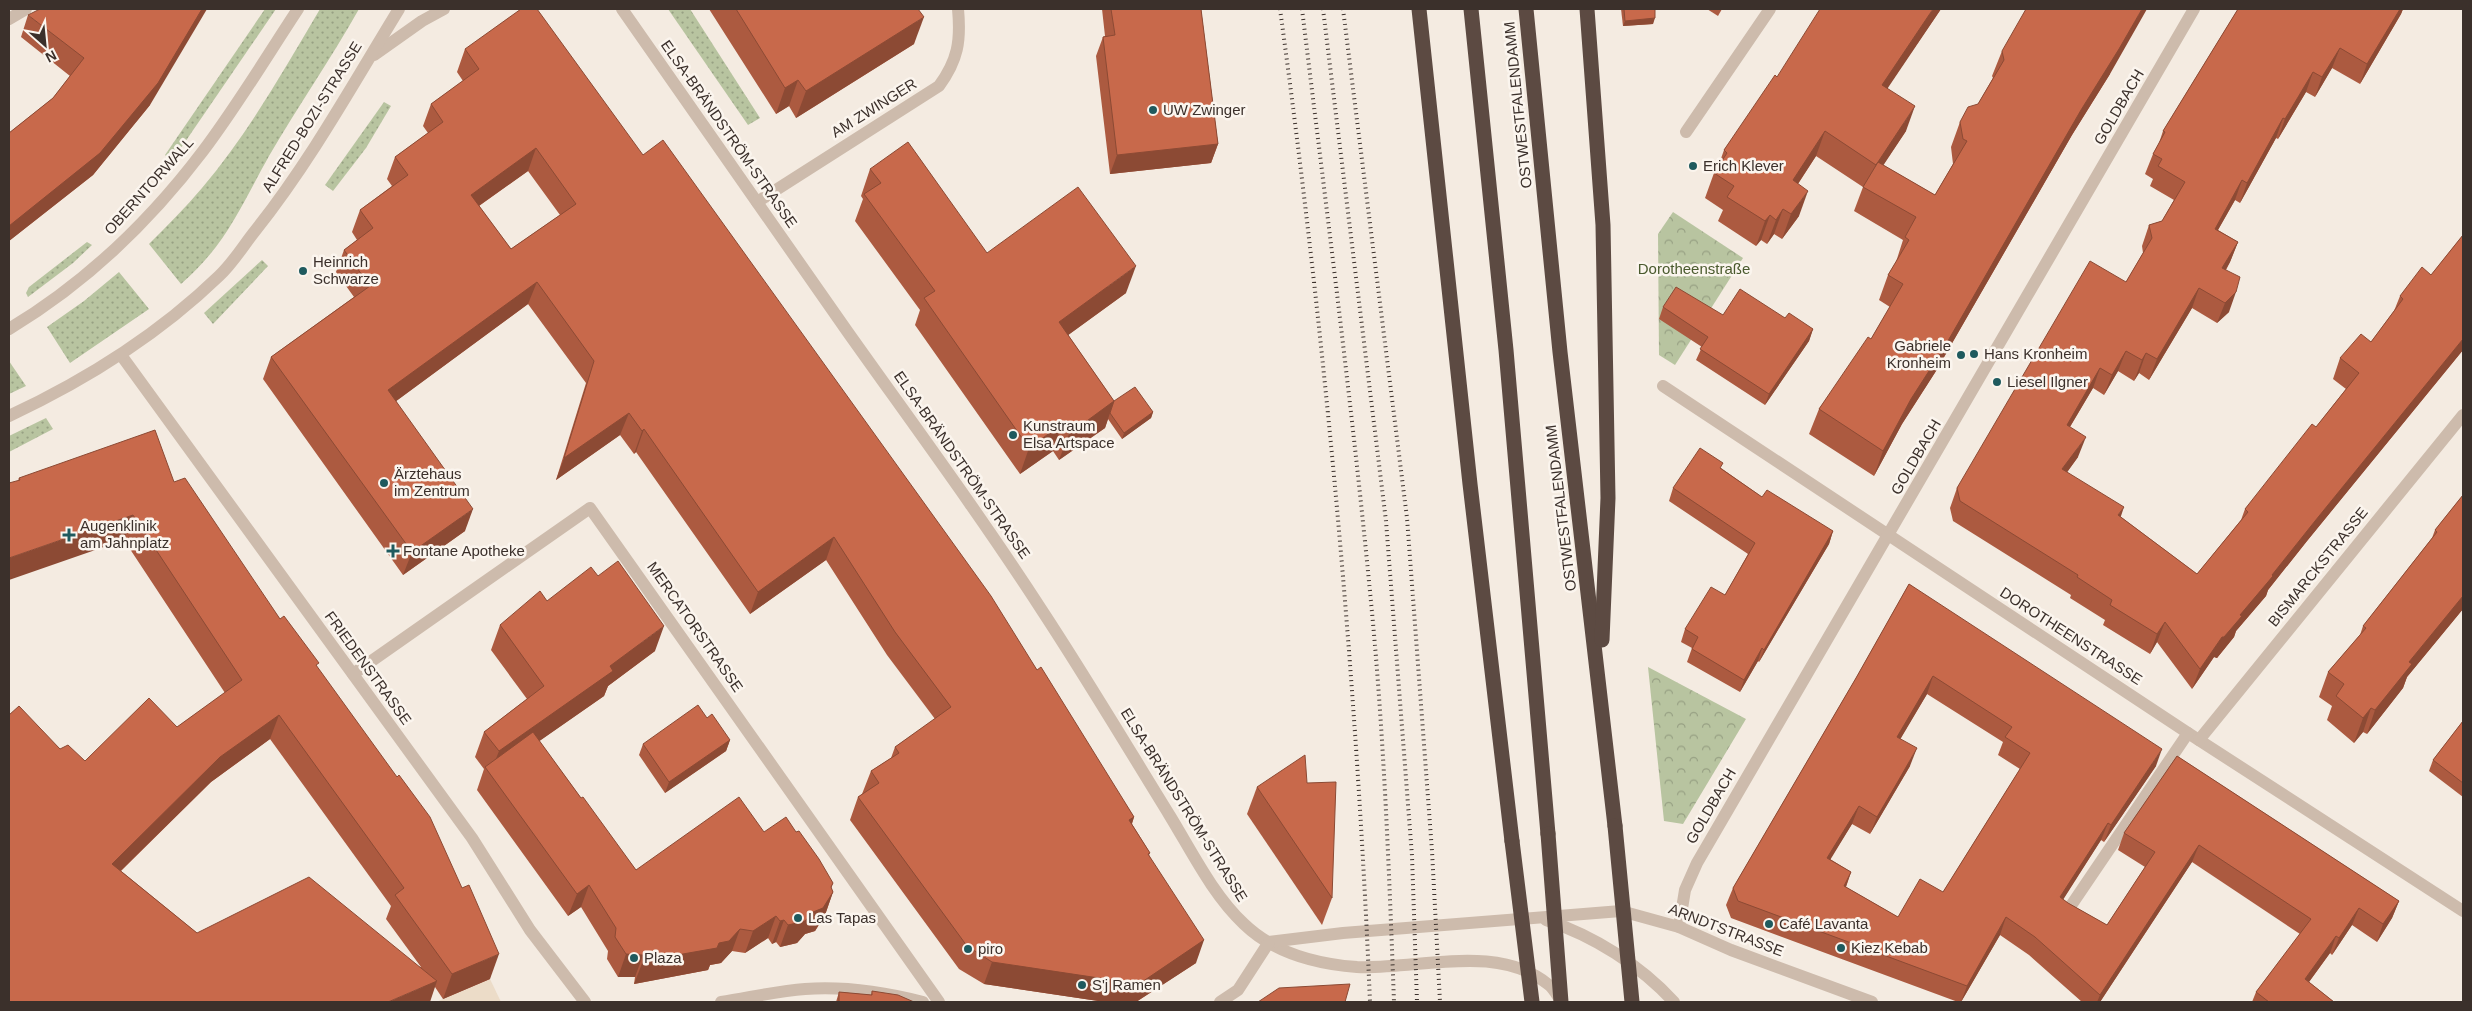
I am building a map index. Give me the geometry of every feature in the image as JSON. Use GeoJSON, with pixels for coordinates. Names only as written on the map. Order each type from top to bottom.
{"type":"FeatureCollection","features":[{"type":"Feature","properties":{"kind":"highway"},"geometry":{"type":"LineString","coordinates":[[1418,9],[1470,484],[1532,1002]]}},
{"type":"Feature","properties":{"kind":"highway"},"geometry":{"type":"LineString","coordinates":[[1471,9],[1506,350],[1562,1002]]}},
{"type":"Feature","properties":{"kind":"highway","name":"OSTWESTFALENDAMM"},"geometry":{"type":"LineString","coordinates":[[1526,9],[1560,352],[1600,687],[1632,1002]]}},
{"type":"Feature","properties":{"kind":"highway"},"geometry":{"type":"LineString","coordinates":[[1587,9],[1603,225],[1608,498],[1600,687]]}},
{"type":"Feature","properties":{"kind":"street"},"geometry":{"type":"LineString","coordinates":[[9,19],[26,9]]}},
{"type":"Feature","properties":{"kind":"street","name":"OBERNTORWALL"},"geometry":{"type":"LineString","coordinates":[[9,329],[85,274],[141,223],[204,150],[298,9]]}},
{"type":"Feature","properties":{"kind":"street","name":"ALFRED-BOZI-STRASSE"},"geometry":{"type":"LineString","coordinates":[[9,416],[58,393],[121,355],[178,313],[221,275],[286,193],[399,9]]}},
{"type":"Feature","properties":{"kind":"street"},"geometry":{"type":"LineString","coordinates":[[368,59],[422,21],[444,9]]}},
{"type":"Feature","properties":{"kind":"street","name":"ELSA-BRÄNDSTRÖM-STRASSE"},"geometry":{"type":"LineString","coordinates":[[622,9],[997,542],[1076,663],[1211,882],[1239,920],[1248,929],[1269,942]]}},
{"type":"Feature","properties":{"kind":"street","name":"AM ZWINGER"},"geometry":{"type":"LineString","coordinates":[[757,202],[939,86],[952,67],[958,48],[960,26],[958,9]]}},
{"type":"Feature","properties":{"kind":"street"},"geometry":{"type":"LineString","coordinates":[[1686,132],[1770,9]]}},
{"type":"Feature","properties":{"kind":"street","name":"GOLDBACH"},"geometry":{"type":"LineString","coordinates":[[1678,926],[1685,890],[1697,863],[2194,9]]}},
{"type":"Feature","properties":{"kind":"street","name":"FRIEDENSTRASSE"},"geometry":{"type":"LineString","coordinates":[[121,355],[472,838],[530,930],[585,1002]]}},
{"type":"Feature","properties":{"kind":"street","name":"DOROTHEENSTRASSE"},"geometry":{"type":"LineString","coordinates":[[1663,386],[2463,911]]}},
{"type":"Feature","properties":{"kind":"street","name":"BISMARCKSTRASSE"},"geometry":{"type":"LineString","coordinates":[[2066,914],[2194,736],[2463,416]]}},
{"type":"Feature","properties":{"kind":"street","name":"MERCATORSTRASSE"},"geometry":{"type":"LineString","coordinates":[[353,674],[590,508],[939,1002]]}},
{"type":"Feature","properties":{"kind":"street","name":"ARNDTSTRASSE"},"geometry":{"type":"LineString","coordinates":[[1269,942],[1534,916],[1621,911],[1678,926],[1731,950],[1872,1002]]}},
{"type":"Feature","properties":{"kind":"street","name":"ARNDTSTRASSE"},"geometry":{"type":"LineString","coordinates":[[1534,916],[1573,929],[1608,948],[1659,986],[1674,1002]]}},
{"type":"Feature","properties":{"kind":"street"},"geometry":{"type":"LineString","coordinates":[[1220,1002],[1238,990],[1269,942],[1297,956],[1318,962],[1360,967],[1469,961],[1502,964],[1525,971],[1550,986],[1562,1002]]}},
{"type":"Feature","properties":{"kind":"street"},"geometry":{"type":"LineString","coordinates":[[721,1002],[804,989],[842,989],[887,993],[923,1002]]}},
{"type":"Feature","properties":{"kind":"green space"},"geometry":{"type":"Polygon","coordinates":[[[265,9],[276,9],[172,161],[165,155],[265,9]]]}},
{"type":"Feature","properties":{"kind":"green space"},"geometry":{"type":"Polygon","coordinates":[[[320,9],[359,9],[280,137],[221,240],[210,255],[181,284],[149,244],[196,195],[235,146],[265,101],[320,9]]]}},
{"type":"Feature","properties":{"kind":"green space"},"geometry":{"type":"Polygon","coordinates":[[[668,9],[690,9],[760,118],[748,125],[668,9]]]}},
{"type":"Feature","properties":{"kind":"green space"},"geometry":{"type":"Polygon","coordinates":[[[384,102],[391,106],[366,148],[333,191],[325,185],[384,102]]]}},
{"type":"Feature","properties":{"kind":"green space","name":"Dorotheenstraße"},"geometry":{"type":"Polygon","coordinates":[[[1673,212],[1743,258],[1675,365],[1659,355],[1658,234],[1673,212]]]}},
{"type":"Feature","properties":{"kind":"green space"},"geometry":{"type":"Polygon","coordinates":[[[87,242],[92,245],[73,263],[28,297],[26,293],[29,287],[87,242]]]}},
{"type":"Feature","properties":{"kind":"green space"},"geometry":{"type":"Polygon","coordinates":[[[262,260],[268,266],[213,324],[204,313],[262,260]]]}},
{"type":"Feature","properties":{"kind":"green space"},"geometry":{"type":"Polygon","coordinates":[[[119,272],[149,309],[70,363],[47,327],[84,301],[119,272]]]}},
{"type":"Feature","properties":{"kind":"green space"},"geometry":{"type":"Polygon","coordinates":[[[9,361],[26,386],[9,394],[9,361]]]}},
{"type":"Feature","properties":{"kind":"green space"},"geometry":{"type":"Polygon","coordinates":[[[46,418],[53,429],[9,452],[9,436],[46,418]]]}},
{"type":"Feature","properties":{"kind":"green space"},"geometry":{"type":"Polygon","coordinates":[[[1648,667],[1746,719],[1683,824],[1664,821],[1648,667]]]}},
{"type":"Feature","properties":{"kind":"shaded area"},"geometry":{"type":"Polygon","coordinates":[[[490,979],[501,1002],[436,1002],[490,979]]]}},
{"type":"Feature","properties":{"kind":"building"},"geometry":{"type":"Polygon","coordinates":[[[40,9],[202,9],[158,83],[100,153],[9,226],[9,133],[53,98],[84,58],[28,15],[40,9]]]}},
{"type":"Feature","properties":{"kind":"building"},"geometry":{"type":"Polygon","coordinates":[[[521,9],[537,9],[643,155],[663,140],[991,596],[1037,670],[1041,667],[1134,817],[1129,820],[1150,853],[1148,854],[1204,940],[1139,984],[992,962],[967,946],[858,797],[879,783],[871,771],[899,753],[895,747],[951,707],[895,632],[834,537],[758,592],[644,429],[642,431],[629,413],[564,458],[594,361],[537,282],[388,390],[473,509],[412,552],[271,357],[370,286],[344,250],[373,228],[360,210],[408,175],[395,157],[443,122],[431,104],[479,69],[465,49],[521,9]],[[536,148],[471,195],[511,249],[576,204],[536,148]]]}},
{"type":"Feature","properties":{"kind":"building"},"geometry":{"type":"Polygon","coordinates":[[[736,9],[918,9],[924,17],[806,91],[798,80],[785,88],[736,9]]]}},
{"type":"Feature","properties":{"kind":"building","name":"UW Zwinger"},"geometry":{"type":"Polygon","coordinates":[[[1111,9],[1201,9],[1218,144],[1117,155],[1103,37],[1115,35],[1111,9]]]}},
{"type":"Feature","properties":{"kind":"building"},"geometry":{"type":"Polygon","coordinates":[[[1624,9],[1655,9],[1655,18],[1625,21],[1624,9]]]}},
{"type":"Feature","properties":{"kind":"building"},"geometry":{"type":"Polygon","coordinates":[[[1820,9],[1933,9],[1882,85],[1915,106],[1876,165],[1825,131],[1793,180],[1808,191],[1791,214],[1783,209],[1776,220],[1770,215],[1765,221],[1727,197],[1734,186],[1714,173],[1727,153],[1724,150],[1775,75],[1777,77],[1820,9]]]}},
{"type":"Feature","properties":{"kind":"building"},"geometry":{"type":"Polygon","coordinates":[[[2026,9],[2142,9],[2081,110],[1945,346],[1911,399],[1883,451],[1819,409],[1868,337],[1871,339],[1903,284],[1888,275],[1909,240],[1905,237],[1916,217],[1863,187],[1878,162],[1935,195],[1967,141],[1963,139],[1960,122],[1968,107],[1978,104],[2004,60],[2002,51],[2026,9]]]}},
{"type":"Feature","properties":{"kind":"building"},"geometry":{"type":"Polygon","coordinates":[[[2238,9],[2400,9],[2367,64],[2340,48],[2322,77],[2313,72],[2285,119],[2283,118],[2247,183],[2242,180],[2215,229],[2238,242],[2222,268],[2240,277],[2236,292],[2225,303],[2199,288],[2157,359],[2146,353],[2142,360],[2126,351],[2112,375],[2100,368],[2067,425],[2086,437],[2062,469],[2124,507],[2118,515],[2197,574],[2248,512],[2245,509],[2312,424],[2316,427],[2359,373],[2340,358],[2361,334],[2371,342],[2403,299],[2400,296],[2422,267],[2431,275],[2463,235],[2463,339],[2240,615],[2242,616],[2222,637],[2200,669],[2165,622],[2157,634],[2110,605],[2112,600],[2077,577],[2078,575],[1960,501],[1957,488],[2090,261],[2126,282],[2152,238],[2149,225],[2162,221],[2185,182],[2158,166],[2162,159],[2153,154],[2165,132],[2163,131],[2238,9]]]}},
{"type":"Feature","properties":{"kind":"building"},"geometry":{"type":"Polygon","coordinates":[[[908,142],[987,253],[1078,187],[1136,266],[1059,322],[1114,401],[1069,434],[1062,424],[1029,448],[924,298],[935,291],[864,194],[881,183],[870,169],[908,142]]]}},
{"type":"Feature","properties":{"kind":"building"},"geometry":{"type":"Polygon","coordinates":[[[1676,287],[1723,315],[1740,289],[1785,318],[1789,313],[1813,329],[1769,394],[1700,349],[1708,337],[1663,307],[1676,287]]]}},
{"type":"Feature","properties":{"kind":"building"},"geometry":{"type":"Polygon","coordinates":[[[1135,387],[1153,412],[1124,433],[1110,413],[1114,401],[1135,387]]]}},
{"type":"Feature","properties":{"kind":"building"},"geometry":{"type":"Polygon","coordinates":[[[155,430],[174,482],[185,478],[280,619],[284,616],[319,663],[316,665],[397,777],[399,775],[430,817],[462,888],[469,885],[499,954],[452,974],[395,895],[404,888],[279,715],[220,757],[112,864],[197,933],[309,877],[437,981],[388,1002],[9,1002],[9,715],[19,706],[60,749],[68,745],[85,761],[149,698],[177,727],[242,680],[133,515],[9,558],[9,483],[155,430]]]}},
{"type":"Feature","properties":{"kind":"building"},"geometry":{"type":"Polygon","coordinates":[[[1700,448],[1723,463],[1720,468],[1762,497],[1767,490],[1833,531],[1764,650],[1762,648],[1744,680],[1692,649],[1698,637],[1685,629],[1711,587],[1725,595],[1755,543],[1673,488],[1700,448]]]}},
{"type":"Feature","properties":{"kind":"building"},"geometry":{"type":"Polygon","coordinates":[[[2463,495],[2463,596],[2409,662],[2412,664],[2375,710],[2371,708],[2363,718],[2336,696],[2344,684],[2328,672],[2366,628],[2363,626],[2437,532],[2435,530],[2463,495]]]}},
{"type":"Feature","properties":{"kind":"building"},"geometry":{"type":"Polygon","coordinates":[[[618,561],[664,626],[610,666],[613,671],[499,751],[484,732],[544,686],[500,625],[540,591],[547,601],[591,567],[598,576],[618,561]]]}},
{"type":"Feature","properties":{"kind":"building"},"geometry":{"type":"Polygon","coordinates":[[[1909,584],[2162,749],[2111,825],[2108,823],[2060,897],[2107,925],[2155,852],[2124,833],[2177,756],[2399,901],[2383,924],[2359,908],[2339,938],[2336,936],[2305,979],[2334,1002],[2269,1002],[2256,992],[2311,919],[2199,845],[2100,995],[2035,937],[2006,917],[1967,986],[1738,901],[1733,888],[1909,584]],[[1933,676],[1897,737],[1917,748],[1897,783],[1877,817],[1859,806],[1827,858],[1851,872],[1844,886],[1898,917],[1920,879],[1943,892],[2030,753],[2005,737],[2012,727],[1933,676]]]}},
{"type":"Feature","properties":{"kind":"building"},"geometry":{"type":"Polygon","coordinates":[[[698,705],[707,718],[712,714],[730,740],[669,782],[643,744],[698,705]]]}},
{"type":"Feature","properties":{"kind":"building"},"geometry":{"type":"Polygon","coordinates":[[[2463,721],[2463,783],[2433,760],[2463,721]]]}},
{"type":"Feature","properties":{"kind":"building"},"geometry":{"type":"Polygon","coordinates":[[[533,732],[636,870],[739,797],[764,832],[786,817],[796,832],[799,831],[819,859],[833,883],[831,887],[833,892],[823,908],[813,912],[805,921],[788,925],[784,920],[780,921],[776,916],[753,931],[740,929],[729,941],[719,943],[717,948],[643,961],[643,955],[626,954],[615,937],[616,928],[589,885],[577,894],[485,767],[533,732]]]}},
{"type":"Feature","properties":{"kind":"building"},"geometry":{"type":"Polygon","coordinates":[[[1305,755],[1307,783],[1336,782],[1332,898],[1257,787],[1305,755]]]}},
{"type":"Feature","properties":{"kind":"building"},"geometry":{"type":"Polygon","coordinates":[[[1350,984],[1345,1002],[1258,1002],[1279,988],[1350,984]]]}},
{"type":"Feature","properties":{"kind":"building"},"geometry":{"type":"Polygon","coordinates":[[[872,991],[898,995],[914,1002],[839,1002],[839,992],[872,995],[872,991]]]}},
{"type":"Feature","properties":{"kind":"railway"},"geometry":{"type":"LineString","coordinates":[[1280,9],[1311,256],[1337,504],[1356,753],[1370,1002]]}},
{"type":"Feature","properties":{"kind":"railway"},"geometry":{"type":"LineString","coordinates":[[1302,9],[1347,379],[1376,652],[1383,752],[1394,1002]]}},
{"type":"Feature","properties":{"kind":"railway"},"geometry":{"type":"LineString","coordinates":[[1323,9],[1386,521],[1412,856],[1417,1002]]}},
{"type":"Feature","properties":{"kind":"railway"},"geometry":{"type":"LineString","coordinates":[[1343,9],[1407,518],[1432,851],[1440,1002]]}},
{"type":"Feature","properties":{"kind":"place","name":"UW Zwinger"},"geometry":{"type":"Point","coordinates":[1153,110]}},
{"type":"Feature","properties":{"kind":"place","name":"Erich Klever"},"geometry":{"type":"Point","coordinates":[1693,166]}},
{"type":"Feature","properties":{"kind":"place","name":"Heinrich Schwarze"},"geometry":{"type":"Point","coordinates":[303,271]}},
{"type":"Feature","properties":{"kind":"place","name":"Hans Kronheim"},"geometry":{"type":"Point","coordinates":[1974,354]}},
{"type":"Feature","properties":{"kind":"place","name":"Gabriele Kronheim"},"geometry":{"type":"Point","coordinates":[1961,355]}},
{"type":"Feature","properties":{"kind":"place","name":"Liesel Ilgner"},"geometry":{"type":"Point","coordinates":[1997,382]}},
{"type":"Feature","properties":{"kind":"place","name":"Kunstraum Elsa Artspace"},"geometry":{"type":"Point","coordinates":[1013,435]}},
{"type":"Feature","properties":{"kind":"place","name":"Ärztehaus im Zentrum"},"geometry":{"type":"Point","coordinates":[384,483]}},
{"type":"Feature","properties":{"kind":"place","name":"Augenklinik am Jahnplatz"},"geometry":{"type":"Point","coordinates":[69,535]}},
{"type":"Feature","properties":{"kind":"place","name":"Fontane Apotheke"},"geometry":{"type":"Point","coordinates":[393,551]}},
{"type":"Feature","properties":{"kind":"place","name":"Las Tapas"},"geometry":{"type":"Point","coordinates":[798,918]}},
{"type":"Feature","properties":{"kind":"place","name":"Café Lavanta"},"geometry":{"type":"Point","coordinates":[1769,924]}},
{"type":"Feature","properties":{"kind":"place","name":"Kiez Kebab"},"geometry":{"type":"Point","coordinates":[1841,948]}},
{"type":"Feature","properties":{"kind":"place","name":"piro"},"geometry":{"type":"Point","coordinates":[968,949]}},
{"type":"Feature","properties":{"kind":"place","name":"Plaza"},"geometry":{"type":"Point","coordinates":[634,958]}},
{"type":"Feature","properties":{"kind":"place","name":"S'j Ramen"},"geometry":{"type":"Point","coordinates":[1082,985]}}]}
